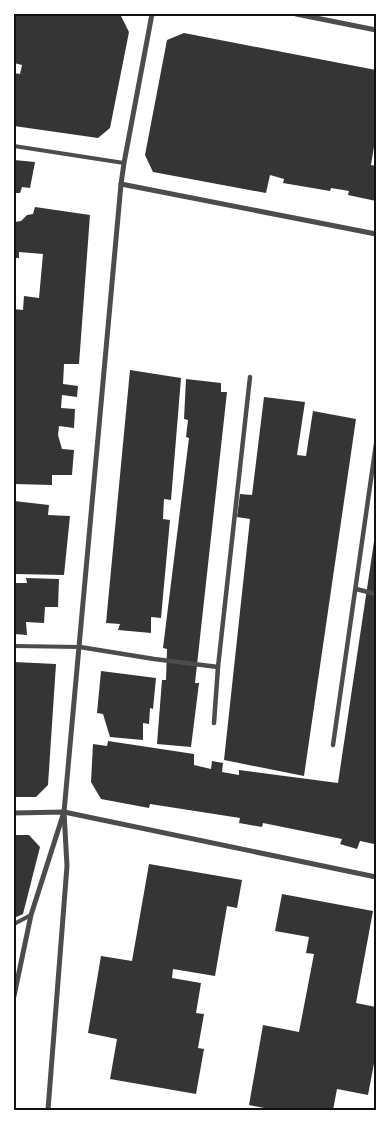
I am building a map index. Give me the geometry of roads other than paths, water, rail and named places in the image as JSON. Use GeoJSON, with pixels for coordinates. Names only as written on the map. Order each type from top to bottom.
{"type":"FeatureCollection","features":[{"type":"Feature","properties":{"kind":"street"},"geometry":{"type":"LineString","coordinates":[[48,1110],[67,866],[64,812],[122,184],[124,163],[152,14]]}},
{"type":"Feature","properties":{"kind":"street"},"geometry":{"type":"LineString","coordinates":[[296,14],[376,30]]}},
{"type":"Feature","properties":{"kind":"street"},"geometry":{"type":"LineString","coordinates":[[122,184],[376,234]]}},
{"type":"Feature","properties":{"kind":"street"},"geometry":{"type":"LineString","coordinates":[[214,723],[218,667],[250,377]]}},
{"type":"Feature","properties":{"kind":"street"},"geometry":{"type":"LineString","coordinates":[[333,745],[376,444]]}},
{"type":"Feature","properties":{"kind":"street"},"geometry":{"type":"LineString","coordinates":[[356,589],[376,594]]}},
{"type":"Feature","properties":{"kind":"street"},"geometry":{"type":"LineString","coordinates":[[80,647],[218,667]]}},
{"type":"Feature","properties":{"kind":"street"},"geometry":{"type":"LineString","coordinates":[[14,996],[31,915],[64,812]]}},
{"type":"Feature","properties":{"kind":"street"},"geometry":{"type":"LineString","coordinates":[[14,814],[64,812],[376,877]]}},
{"type":"Feature","properties":{"kind":"lane"},"geometry":{"type":"LineString","coordinates":[[14,146],[124,163]]}},
{"type":"Feature","properties":{"kind":"lane"},"geometry":{"type":"LineString","coordinates":[[14,646],[80,647]]}},
{"type":"Feature","properties":{"kind":"lane"},"geometry":{"type":"LineString","coordinates":[[14,924],[31,915]]}}]}
